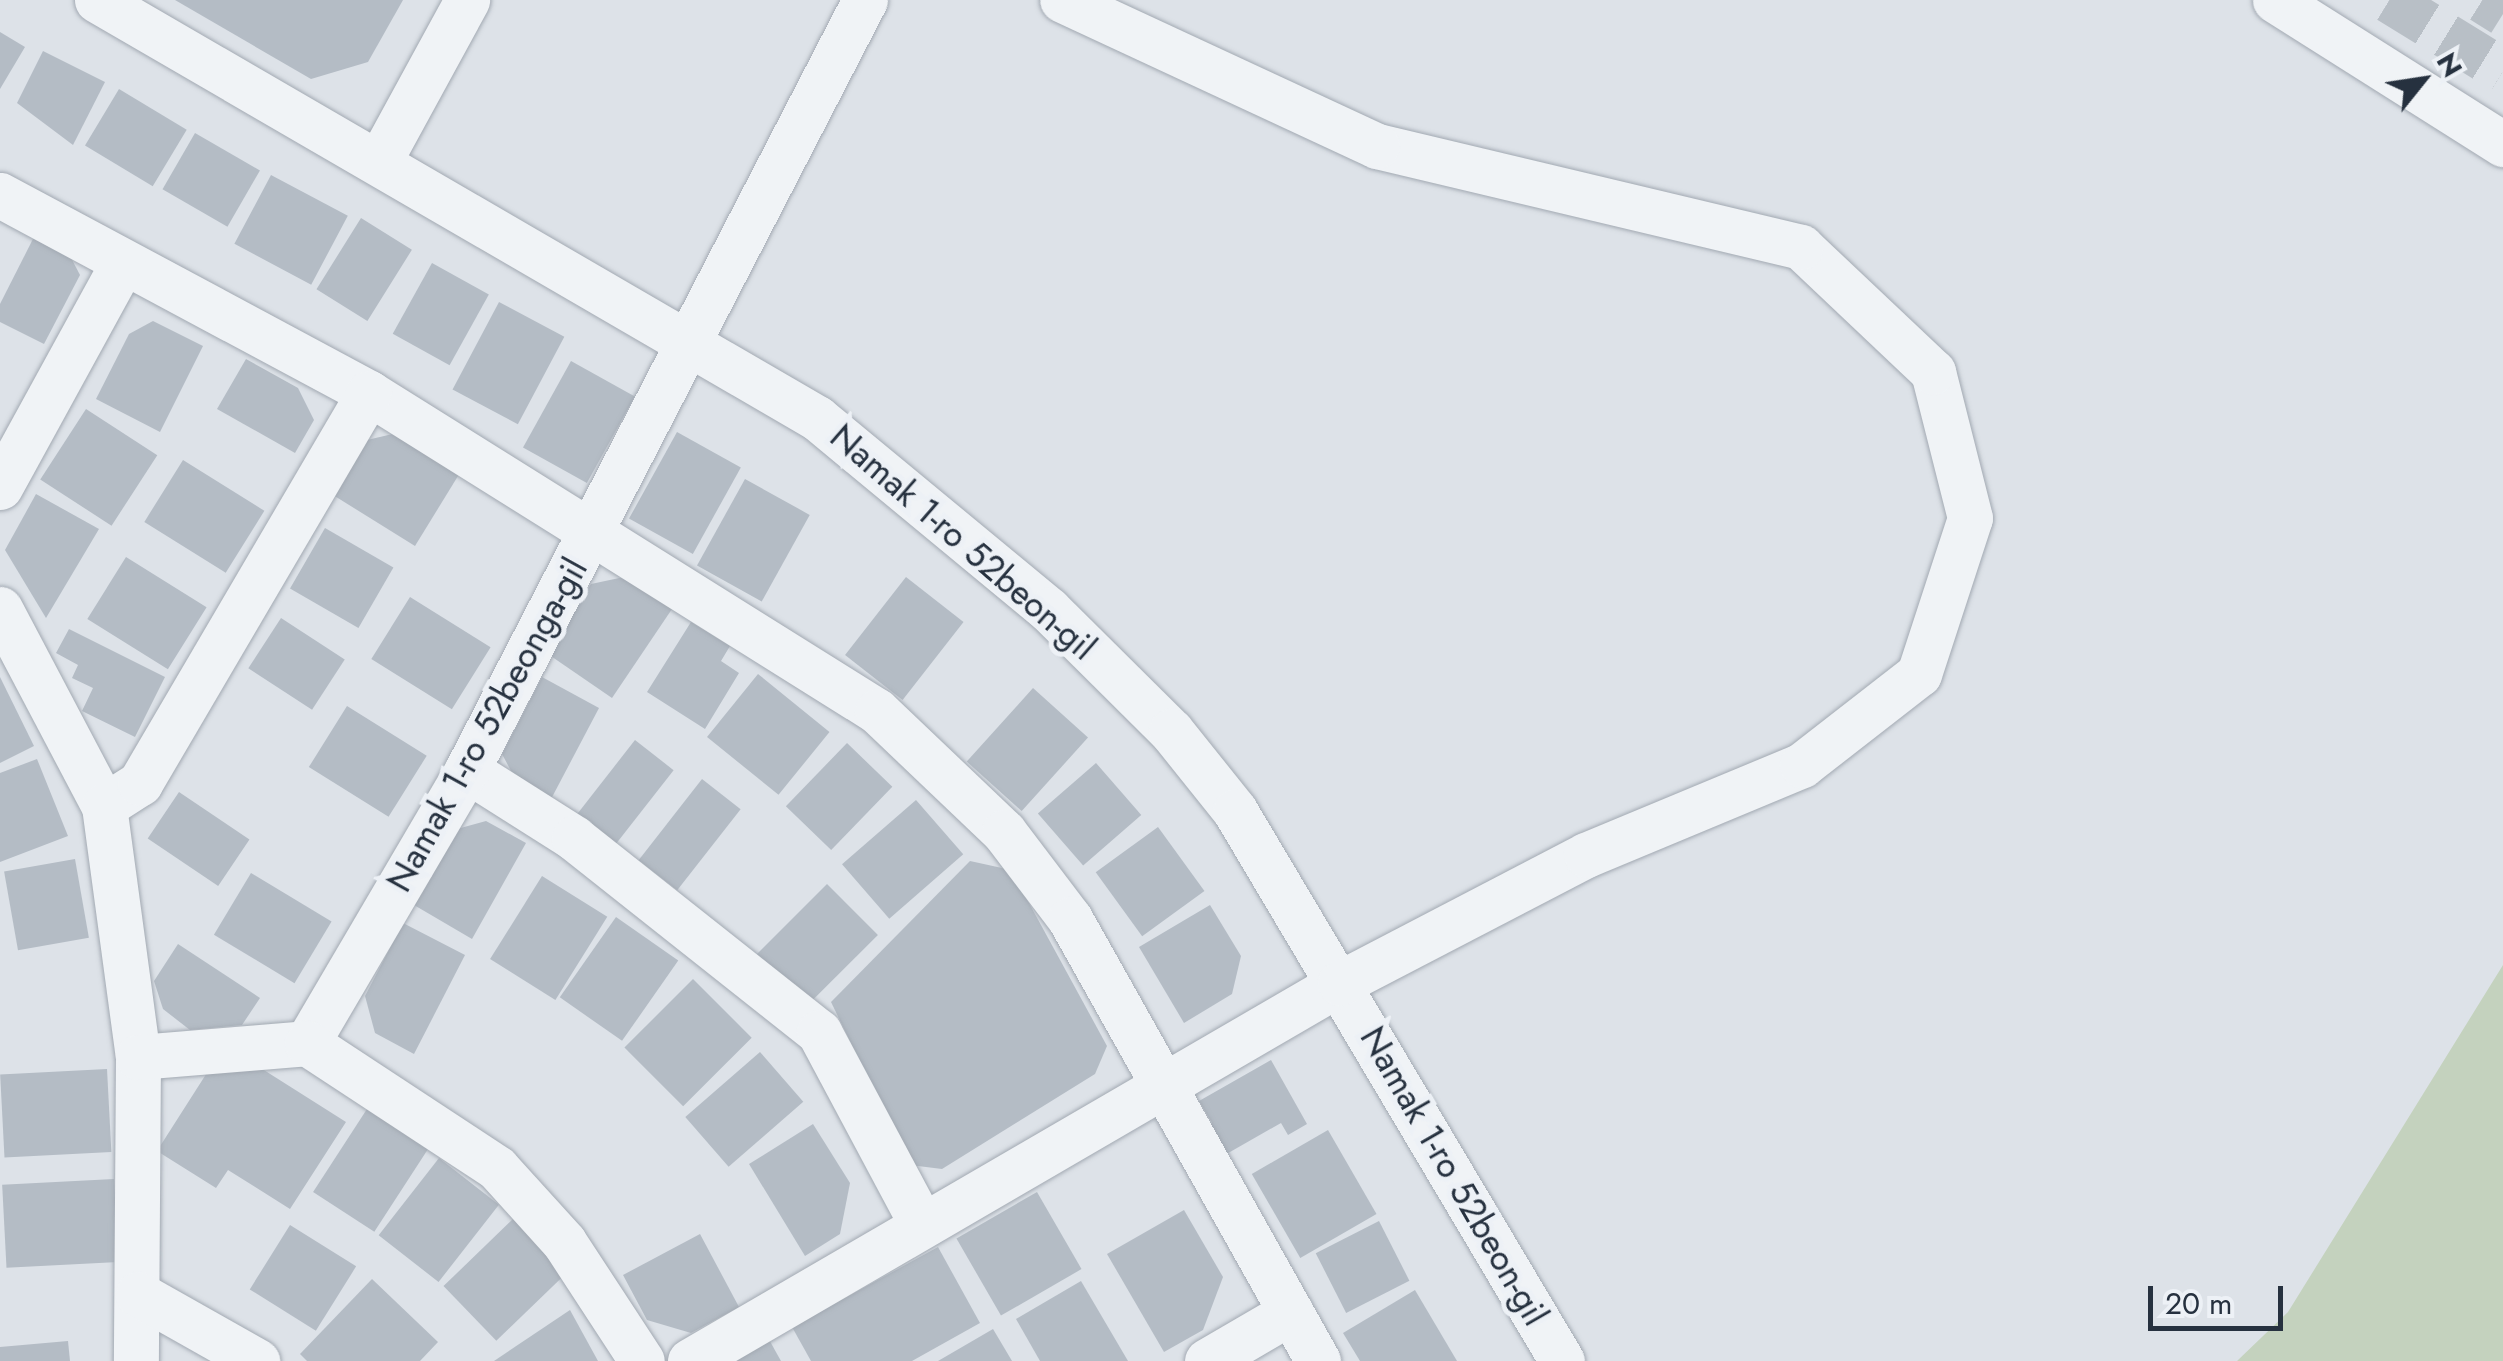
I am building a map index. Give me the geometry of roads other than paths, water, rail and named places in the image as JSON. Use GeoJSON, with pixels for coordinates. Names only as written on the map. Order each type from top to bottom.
{"type":"FeatureCollection","features":[{"type":"Feature","properties":{"kind":"street","name":"Namak 1-ro 52beon-gil"},"geometry":{"type":"LineString","coordinates":[[96,0],[381,158],[817,418],[1117,675],[1235,810],[1562,1361]]}},
{"type":"Feature","properties":{"kind":"street"},"geometry":{"type":"LineString","coordinates":[[381,158],[467,0]]}},
{"type":"Feature","properties":{"kind":"street"},"geometry":{"type":"LineString","coordinates":[[865,0],[594,532],[877,711],[1004,832],[1070,919],[1318,1361]]}},
{"type":"Feature","properties":{"kind":"street"},"geometry":{"type":"LineString","coordinates":[[690,1361],[1340,983],[1586,855],[1802,765],[1919,674],[1970,518],[1932,372],[1801,247],[1376,146],[1062,0]]}},
{"type":"Feature","properties":{"kind":"street"},"geometry":{"type":"LineString","coordinates":[[2275,0],[2503,144]]}},
{"type":"Feature","properties":{"kind":"street","name":"Namak 1-ro 52beonga-gil"},"geometry":{"type":"LineString","coordinates":[[0,195],[369,392],[594,532],[466,770],[307,1043]]}},
{"type":"Feature","properties":{"kind":"street"},"geometry":{"type":"LineString","coordinates":[[0,488],[123,262]]}},
{"type":"Feature","properties":{"kind":"street"},"geometry":{"type":"LineString","coordinates":[[104,806],[140,782],[369,392]]}},
{"type":"Feature","properties":{"kind":"street"},"geometry":{"type":"LineString","coordinates":[[0,609],[104,806],[138,1057],[136,1361]]}},
{"type":"Feature","properties":{"kind":"street"},"geometry":{"type":"LineString","coordinates":[[466,770],[574,838],[818,1032],[922,1226]]}},
{"type":"Feature","properties":{"kind":"street"},"geometry":{"type":"LineString","coordinates":[[138,1057],[307,1043],[497,1168],[564,1242],[642,1361]]}},
{"type":"Feature","properties":{"kind":"street"},"geometry":{"type":"LineString","coordinates":[[138,1294],[256,1361]]}},
{"type":"Feature","properties":{"kind":"street"},"geometry":{"type":"LineString","coordinates":[[1207,1361],[1291,1312]]}},
{"type":"Feature","properties":{"kind":"tunnel"},"geometry":{"type":"LineString","coordinates":[[2389,0],[2503,70]]}},
{"type":"Feature","properties":{"kind":"tunnel"},"geometry":{"type":"LineString","coordinates":[[2482,0],[2503,13]]}}]}
